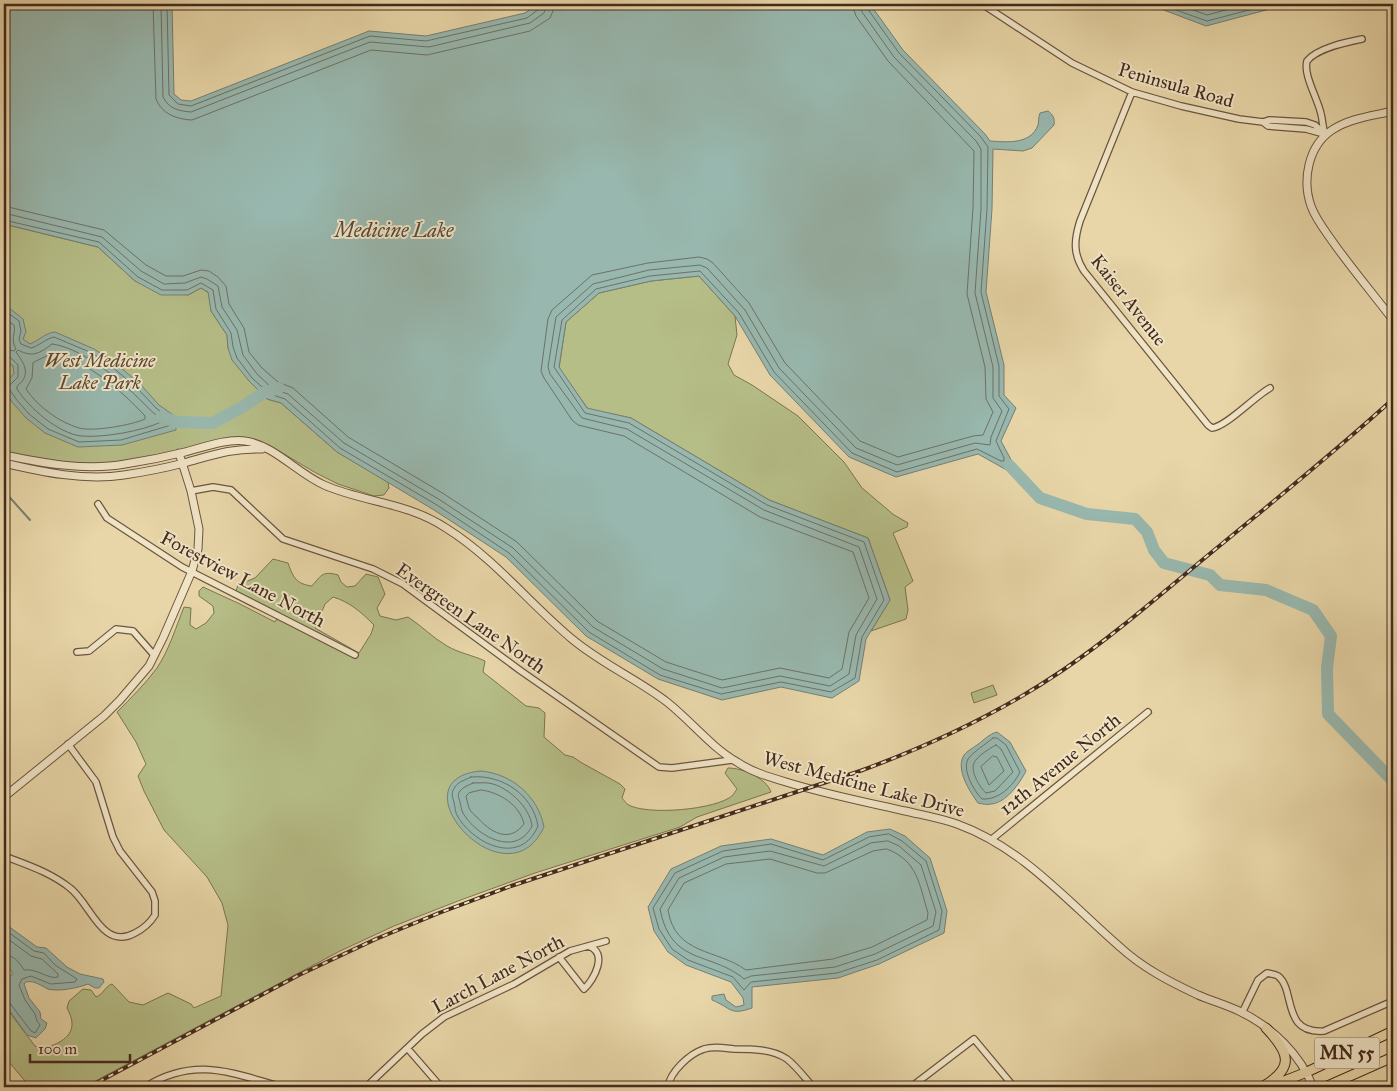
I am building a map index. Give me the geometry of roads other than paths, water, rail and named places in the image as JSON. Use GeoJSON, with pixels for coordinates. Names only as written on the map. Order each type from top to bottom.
{"type":"FeatureCollection","features":[{"type":"Feature","properties":{"kind":"highway"},"geometry":{"type":"LineString","coordinates":[[1262,1087],[1282,1072],[1285,1063],[1280,1043],[1266,1028]]}},
{"type":"Feature","properties":{"kind":"highway","name":"MN 55"},"geometry":{"type":"LineString","coordinates":[[1269,1087],[1307,1072],[1393,1031]]}},
{"type":"Feature","properties":{"kind":"highway","name":"MN 55"},"geometry":{"type":"LineString","coordinates":[[1325,1087],[1393,1056]]}},
{"type":"Feature","properties":{"kind":"street","name":"Peninsula Road"},"geometry":{"type":"LineString","coordinates":[[982,4],[1072,62],[1132,92],[1181,106],[1239,119],[1263,122],[1268,126],[1306,129],[1326,135]]}},
{"type":"Feature","properties":{"kind":"street"},"geometry":{"type":"LineString","coordinates":[[1326,135],[1307,70],[1307,61],[1328,48],[1362,39]]}},
{"type":"Feature","properties":{"kind":"street","name":"Kaiser Avenue"},"geometry":{"type":"LineString","coordinates":[[1132,92],[1080,221],[1075,240],[1077,258],[1089,277],[1212,428],[1221,426],[1270,388]]}},
{"type":"Feature","properties":{"kind":"street"},"geometry":{"type":"LineString","coordinates":[[1393,112],[1353,120],[1332,130],[1314,151],[1309,164],[1307,179],[1310,205],[1322,227],[1393,320]]}},
{"type":"Feature","properties":{"kind":"street","name":"West Medicine Lake Drive"},"geometry":{"type":"LineString","coordinates":[[4,454],[36,461],[86,467],[122,465],[216,444],[244,440],[267,450],[319,483],[337,490],[406,508],[433,520],[487,559],[575,642],[601,661],[668,703],[732,760],[769,777],[808,789],[956,824],[992,839],[1026,862],[1139,962],[1183,988],[1242,1013],[1266,1028],[1290,1049],[1307,1072],[1313,1087]]}},
{"type":"Feature","properties":{"kind":"street"},"geometry":{"type":"LineString","coordinates":[[4,463],[34,470],[85,477],[123,475],[182,463],[219,452],[242,449],[267,450]]}},
{"type":"Feature","properties":{"kind":"street"},"geometry":{"type":"LineString","coordinates":[[4,797],[104,716],[149,666],[192,571],[198,548],[199,529],[191,491],[179,453]]}},
{"type":"Feature","properties":{"kind":"street","name":"Evergreen Lane North"},"geometry":{"type":"LineString","coordinates":[[191,491],[213,487],[231,490],[284,539],[373,569],[403,584],[521,671],[659,767],[672,768],[732,760]]}},
{"type":"Feature","properties":{"kind":"street","name":"Forestview Lane North"},"geometry":{"type":"LineString","coordinates":[[98,504],[107,518],[182,567],[355,655]]}},
{"type":"Feature","properties":{"kind":"street"},"geometry":{"type":"LineString","coordinates":[[77,652],[89,651],[116,629],[134,632],[154,655]]}},
{"type":"Feature","properties":{"kind":"street","name":"12th Avenue North"},"geometry":{"type":"LineString","coordinates":[[992,839],[1148,712]]}},
{"type":"Feature","properties":{"kind":"street"},"geometry":{"type":"LineString","coordinates":[[4,856],[51,875],[72,889],[104,930],[115,937],[121,938],[132,935],[152,920],[155,915],[156,909],[152,892],[120,851],[113,837],[96,782],[68,744]]}},
{"type":"Feature","properties":{"kind":"street","name":"Larch Lane North"},"geometry":{"type":"LineString","coordinates":[[366,1087],[422,1034],[444,1017],[514,984],[559,957],[586,946],[606,942]]}},
{"type":"Feature","properties":{"kind":"street"},"geometry":{"type":"LineString","coordinates":[[559,957],[584,989],[590,984],[598,967],[598,958],[595,950],[592,946],[586,946]]}},
{"type":"Feature","properties":{"kind":"street"},"geometry":{"type":"LineString","coordinates":[[1242,1013],[1258,980],[1267,973],[1276,975],[1286,988],[1294,1018],[1304,1027],[1314,1032],[1324,1031],[1393,1001]]}},
{"type":"Feature","properties":{"kind":"street"},"geometry":{"type":"LineString","coordinates":[[911,1087],[974,1039],[1014,1087]]}},
{"type":"Feature","properties":{"kind":"street"},"geometry":{"type":"LineString","coordinates":[[668,1087],[672,1076],[690,1058],[703,1049],[714,1047],[752,1048],[786,1058],[813,1087]]}},
{"type":"Feature","properties":{"kind":"street"},"geometry":{"type":"LineString","coordinates":[[408,1049],[441,1087]]}},
{"type":"Feature","properties":{"kind":"street"},"geometry":{"type":"LineString","coordinates":[[146,1087],[172,1074],[204,1069],[219,1070],[283,1087]]}},
{"type":"Feature","properties":{"kind":"water","name":"Medicine Lake"},"geometry":{"type":"Polygon","coordinates":[[[4,4],[172,4],[174,94],[181,100],[191,101],[369,31],[426,36],[525,13],[538,4],[870,4],[903,50],[990,141],[1017,141],[1030,136],[1038,125],[1040,113],[1048,111],[1054,119],[1054,125],[1032,148],[1023,151],[993,149],[992,209],[986,292],[1004,365],[1004,395],[1016,408],[1001,441],[1021,478],[978,454],[896,477],[849,457],[770,375],[735,316],[699,276],[651,281],[599,293],[566,322],[559,367],[587,408],[631,418],[769,500],[868,538],[890,600],[866,639],[859,681],[832,698],[781,687],[722,700],[658,679],[586,636],[506,557],[434,510],[337,452],[281,403],[267,399],[232,360],[228,348],[227,335],[211,311],[208,292],[201,288],[188,295],[161,295],[135,281],[98,247],[4,224],[4,4]]]}},
{"type":"Feature","properties":{"kind":"water"},"geometry":{"type":"Polygon","coordinates":[[[1148,4],[1289,4],[1206,26],[1148,4]]]}},
{"type":"Feature","properties":{"kind":"water"},"geometry":{"type":"Polygon","coordinates":[[[4,304],[23,319],[26,332],[23,339],[30,344],[55,332],[94,349],[114,362],[141,385],[159,405],[176,417],[176,430],[122,445],[78,447],[45,433],[26,418],[12,402],[4,388],[6,381],[14,374],[13,366],[4,360],[4,304]]]}},
{"type":"Feature","properties":{"kind":"water"},"geometry":{"type":"Polygon","coordinates":[[[997,732],[1010,742],[1026,771],[1016,786],[1002,800],[989,804],[978,803],[962,773],[962,761],[967,752],[997,732]]]}},
{"type":"Feature","properties":{"kind":"water"},"geometry":{"type":"Polygon","coordinates":[[[481,771],[492,773],[513,782],[530,796],[536,806],[544,827],[527,848],[505,854],[484,847],[464,832],[451,814],[448,795],[456,779],[481,771]]]}},
{"type":"Feature","properties":{"kind":"water"},"geometry":{"type":"Polygon","coordinates":[[[890,829],[905,836],[930,858],[947,911],[944,933],[879,964],[838,978],[752,987],[752,1008],[735,1011],[712,1000],[712,996],[724,994],[726,1000],[736,1007],[744,1005],[743,998],[731,982],[686,965],[668,952],[654,931],[648,907],[671,869],[721,846],[771,839],[823,855],[867,832],[890,829]]]}},
{"type":"Feature","properties":{"kind":"water"},"geometry":{"type":"Polygon","coordinates":[[[4,923],[37,947],[46,948],[67,967],[80,974],[103,979],[104,982],[99,988],[88,984],[57,990],[26,982],[24,984],[29,998],[40,1012],[41,1019],[47,1023],[45,1029],[36,1038],[27,1035],[4,1003],[4,979],[12,975],[12,972],[4,965],[4,923]]]}},
{"type":"Feature","properties":{"kind":"waterway"},"geometry":{"type":"LineString","coordinates":[[161,417],[177,422],[213,423],[263,393],[279,388]]}},
{"type":"Feature","properties":{"kind":"waterway"},"geometry":{"type":"LineString","coordinates":[[1009,465],[1040,498],[1087,514],[1135,519],[1147,532],[1154,550],[1164,563],[1210,575],[1220,585],[1266,590],[1313,610],[1331,636],[1327,668],[1328,714],[1393,781]]}},
{"type":"Feature","properties":{"kind":"waterway"},"geometry":{"type":"LineString","coordinates":[[4,491],[30,520]]}},
{"type":"Feature","properties":{"kind":"railway"},"geometry":{"type":"LineString","coordinates":[[89,1087],[299,975],[376,939],[511,886],[860,771],[939,739],[990,714],[1039,686],[1104,640],[1309,472],[1393,399]]}},
{"type":"Feature","properties":{"kind":"park label","name":"West Medicine Lake Park"},"geometry":{"type":"Point","coordinates":[100,371]}}]}
